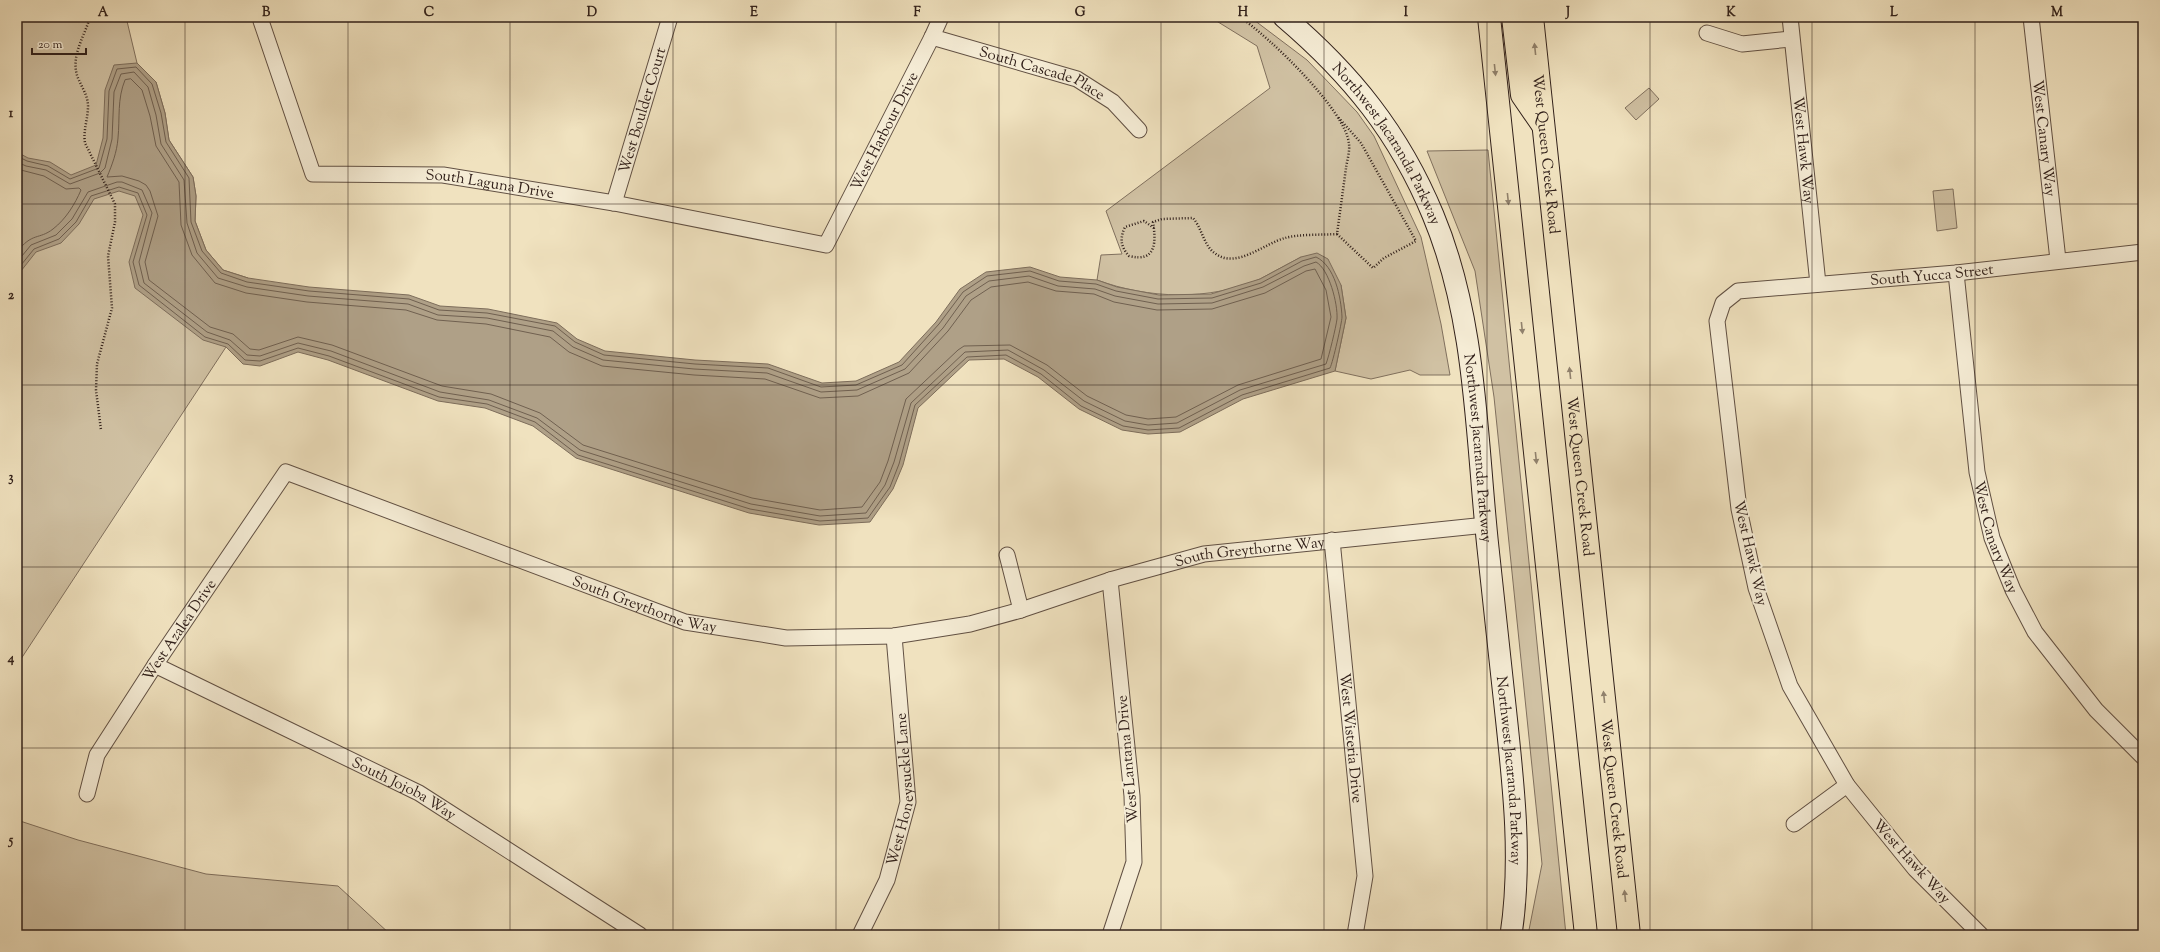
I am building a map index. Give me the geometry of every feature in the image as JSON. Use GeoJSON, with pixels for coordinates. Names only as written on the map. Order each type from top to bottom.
{"type":"FeatureCollection","features":[{"type":"Feature","properties":{"kind":"main road"},"geometry":{"type":"LineString","coordinates":[[1489,17],[1586,935]]}},
{"type":"Feature","properties":{"kind":"main road"},"geometry":{"type":"LineString","coordinates":[[1514,17],[1522,95],[1543,125]]}},
{"type":"Feature","properties":{"kind":"main road","name":"West Queen Creek Road"},"geometry":{"type":"LineString","coordinates":[[1532,17],[1629,935]]}},
{"type":"Feature","properties":{"kind":"street","name":"South Laguna Drive"},"geometry":{"type":"LineString","coordinates":[[261,17],[313,174],[443,175],[614,202],[826,245]]}},
{"type":"Feature","properties":{"kind":"street","name":"West Boulder Court"},"geometry":{"type":"LineString","coordinates":[[614,202],[670,17]]}},
{"type":"Feature","properties":{"kind":"street","name":"West Harbour Drive"},"geometry":{"type":"LineString","coordinates":[[826,245],[932,38],[941,17]]}},
{"type":"Feature","properties":{"kind":"street","name":"Northwest Jacaranda Parkway"},"geometry":{"type":"LineString","coordinates":[[1284,17],[1335,62],[1385,124],[1418,183],[1439,229],[1453,269],[1471,366],[1486,525],[1515,797],[1517,871],[1511,935]]}},
{"type":"Feature","properties":{"kind":"street","name":"West Hawk Way"},"geometry":{"type":"LineString","coordinates":[[1790,17],[1791,39],[1818,284]]}},
{"type":"Feature","properties":{"kind":"street","name":"West Canary Way"},"geometry":{"type":"LineString","coordinates":[[2031,17],[2058,260]]}},
{"type":"Feature","properties":{"kind":"street"},"geometry":{"type":"LineString","coordinates":[[1707,32],[1742,44],[1791,39]]}},
{"type":"Feature","properties":{"kind":"street","name":"South Cascade Place"},"geometry":{"type":"LineString","coordinates":[[932,38],[1077,79],[1113,102],[1139,130]]}},
{"type":"Feature","properties":{"kind":"street","name":"South Yucca Street"},"geometry":{"type":"LineString","coordinates":[[1723,303],[1738,291],[1956,273],[2058,260],[2143,252]]}},
{"type":"Feature","properties":{"kind":"street","name":"West Canary Way"},"geometry":{"type":"LineString","coordinates":[[1956,273],[1977,472],[1992,538],[2013,590],[2035,632],[2096,710],[2143,758]]}},
{"type":"Feature","properties":{"kind":"street","name":"West Hawk Way"},"geometry":{"type":"LineString","coordinates":[[1723,303],[1717,321],[1738,509],[1756,588],[1790,686],[1847,785],[1915,869],[1981,935]]}},
{"type":"Feature","properties":{"kind":"street","name":"South Greythorne Way"},"geometry":{"type":"LineString","coordinates":[[286,472],[685,622],[786,638],[894,636],[970,624],[1021,610],[1110,580],[1204,554],[1486,525]]}},
{"type":"Feature","properties":{"kind":"street","name":"West Azalea Drive"},"geometry":{"type":"LineString","coordinates":[[87,794],[97,755],[154,666],[286,472]]}},
{"type":"Feature","properties":{"kind":"street","name":"West Wisteria Drive"},"geometry":{"type":"LineString","coordinates":[[1332,540],[1365,876],[1355,935]]}},
{"type":"Feature","properties":{"kind":"street"},"geometry":{"type":"LineString","coordinates":[[1007,555],[1021,610]]}},
{"type":"Feature","properties":{"kind":"street","name":"West Lantana Drive"},"geometry":{"type":"LineString","coordinates":[[1110,580],[1132,796],[1134,862],[1110,935]]}},
{"type":"Feature","properties":{"kind":"street","name":"West Honeysuckle Lane"},"geometry":{"type":"LineString","coordinates":[[860,935],[887,880],[908,802],[894,636]]}},
{"type":"Feature","properties":{"kind":"street","name":"South Jojoba Way"},"geometry":{"type":"LineString","coordinates":[[154,666],[419,793],[640,935]]}},
{"type":"Feature","properties":{"kind":"street"},"geometry":{"type":"LineString","coordinates":[[1794,824],[1847,785]]}},
{"type":"Feature","properties":{"kind":"path"},"geometry":{"type":"LineString","coordinates":[[90,17],[75,64],[76,73],[86,93],[88,106],[83,132],[85,143],[113,197],[115,204],[115,222],[108,256],[112,308],[97,364],[96,390],[101,430]]}},
{"type":"Feature","properties":{"kind":"path"},"geometry":{"type":"LineString","coordinates":[[1240,17],[1254,26],[1323,96],[1343,128],[1350,144],[1338,234]]}},
{"type":"Feature","properties":{"kind":"path"},"geometry":{"type":"LineString","coordinates":[[1154,228],[1144,221],[1125,227],[1121,235],[1121,243],[1129,256],[1136,258],[1151,252],[1155,247],[1154,228],[1152,222],[1157,220],[1193,218],[1214,254],[1222,257],[1243,257],[1285,238],[1338,234],[1373,268],[1384,258],[1416,241],[1361,143],[1333,112]]}},
{"type":"Feature","properties":{"kind":"shaded area"},"geometry":{"type":"Polygon","coordinates":[[[17,17],[126,17],[137,63],[156,82],[165,113],[169,140],[193,177],[196,196],[195,221],[206,250],[223,270],[248,278],[226,347],[17,665],[17,17]]]}},
{"type":"Feature","properties":{"kind":"shaded area"},"geometry":{"type":"Polygon","coordinates":[[[1210,17],[1250,17],[1307,60],[1357,112],[1374,136],[1421,237],[1441,324],[1450,375],[1420,375],[1410,370],[1371,379],[1335,371],[1346,318],[1341,285],[1301,257],[1260,279],[1220,291],[1200,294],[1158,294],[1137,291],[1097,280],[1101,255],[1122,254],[1106,211],[1270,88],[1257,46],[1210,17]]]}},
{"type":"Feature","properties":{"kind":"shaded area"},"geometry":{"type":"Polygon","coordinates":[[[1649,88],[1659,99],[1636,120],[1625,108],[1649,88]]]}},
{"type":"Feature","properties":{"kind":"shaded area"},"geometry":{"type":"Polygon","coordinates":[[[1488,150],[1566,935],[1528,935],[1542,864],[1494,397],[1475,271],[1427,151],[1488,150]]]}},
{"type":"Feature","properties":{"kind":"shaded area"},"geometry":{"type":"Polygon","coordinates":[[[1953,189],[1957,228],[1937,231],[1933,191],[1953,189]]]}},
{"type":"Feature","properties":{"kind":"shaded area"},"geometry":{"type":"Polygon","coordinates":[[[17,820],[78,840],[206,874],[338,886],[391,935],[17,935],[17,820]]]}},
{"type":"Feature","properties":{"kind":"water"},"geometry":{"type":"Polygon","coordinates":[[[137,63],[156,82],[165,113],[169,140],[193,177],[196,196],[195,221],[206,250],[223,270],[248,278],[309,287],[409,295],[440,306],[488,309],[557,323],[577,339],[605,351],[695,360],[768,364],[822,383],[856,381],[899,362],[936,322],[960,289],[986,272],[1030,267],[1060,277],[1097,280],[1117,287],[1159,295],[1211,294],[1260,279],[1301,257],[1317,253],[1328,259],[1341,285],[1346,318],[1335,371],[1243,399],[1180,432],[1148,434],[1122,430],[1079,409],[1038,377],[1004,359],[969,360],[918,408],[903,465],[893,489],[870,522],[819,525],[749,513],[576,458],[533,426],[485,408],[438,401],[328,360],[298,352],[260,366],[243,364],[226,347],[203,340],[135,288],[129,262],[143,215],[135,196],[119,191],[94,199],[79,224],[61,243],[36,252],[17,276],[17,152],[28,158],[50,162],[71,175],[96,165],[103,138],[105,90],[114,65],[137,63]]]}}]}
